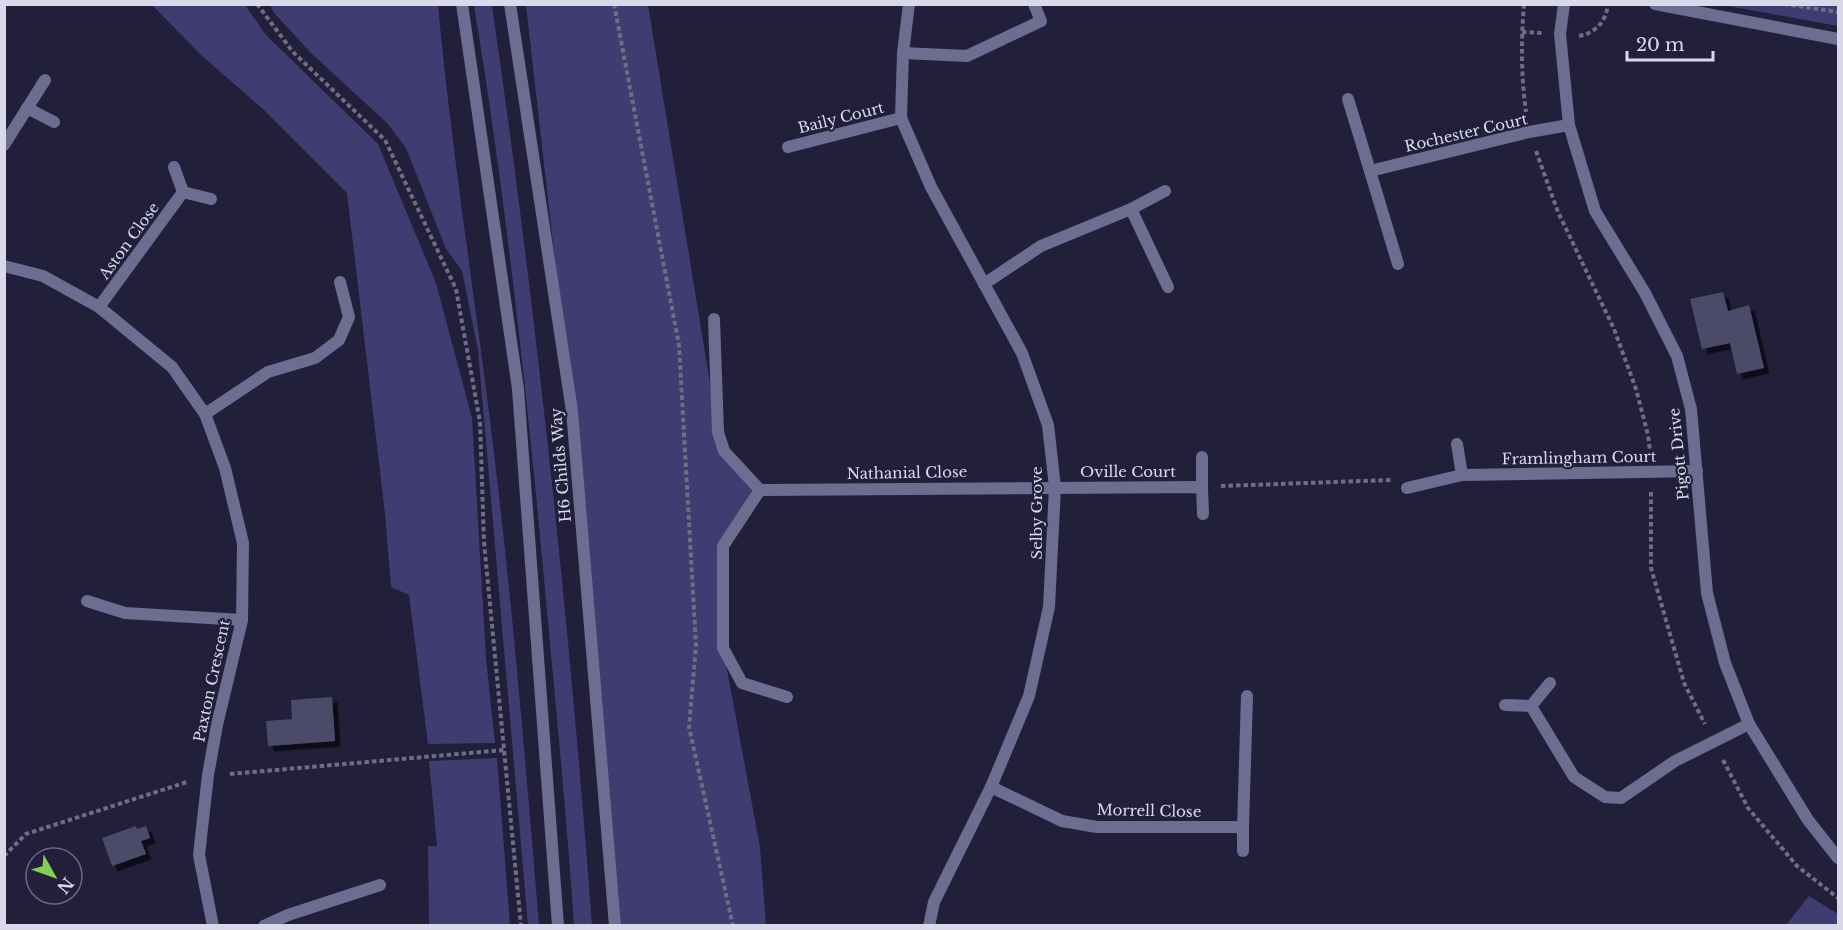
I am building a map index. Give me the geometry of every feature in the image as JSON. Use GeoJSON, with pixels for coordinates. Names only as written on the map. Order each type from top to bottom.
{"type":"FeatureCollection","features":[{"type":"Feature","properties":{"kind":"street"},"geometry":{"type":"LineString","coordinates":[[462,4],[518,389],[558,926]]}},
{"type":"Feature","properties":{"kind":"street","name":"H6 Childs Way"},"geometry":{"type":"LineString","coordinates":[[510,4],[572,411],[615,926]]}},
{"type":"Feature","properties":{"kind":"street","name":"Selby Grove"},"geometry":{"type":"LineString","coordinates":[[909,4],[903,53],[901,118],[931,187],[1022,353],[1048,425],[1055,487],[1049,607],[1029,696],[991,787],[934,902],[929,926]]}},
{"type":"Feature","properties":{"kind":"street"},"geometry":{"type":"LineString","coordinates":[[903,53],[968,56],[1041,21],[1034,4]]}},
{"type":"Feature","properties":{"kind":"street","name":"Pigott Drive"},"geometry":{"type":"LineString","coordinates":[[1563,4],[1560,34],[1569,126],[1595,211],[1645,293],[1677,356],[1691,408],[1707,593],[1725,663],[1749,724],[1808,820],[1839,858]]}},
{"type":"Feature","properties":{"kind":"street"},"geometry":{"type":"LineString","coordinates":[[1655,4],[1839,39]]}},
{"type":"Feature","properties":{"kind":"street"},"geometry":{"type":"LineString","coordinates":[[4,145],[45,80]]}},
{"type":"Feature","properties":{"kind":"street"},"geometry":{"type":"LineString","coordinates":[[1348,99],[1398,264]]}},
{"type":"Feature","properties":{"kind":"street"},"geometry":{"type":"LineString","coordinates":[[27,108],[54,122]]}},
{"type":"Feature","properties":{"kind":"street","name":"Baily Court"},"geometry":{"type":"LineString","coordinates":[[788,147],[901,118]]}},
{"type":"Feature","properties":{"kind":"street","name":"Rochester Court"},"geometry":{"type":"LineString","coordinates":[[1370,171],[1529,132],[1569,126]]}},
{"type":"Feature","properties":{"kind":"street"},"geometry":{"type":"LineString","coordinates":[[174,167],[183,192],[211,199]]}},
{"type":"Feature","properties":{"kind":"street"},"geometry":{"type":"LineString","coordinates":[[984,284],[1041,246],[1131,209],[1165,191]]}},
{"type":"Feature","properties":{"kind":"street","name":"Aston Close"},"geometry":{"type":"LineString","coordinates":[[99,307],[183,192]]}},
{"type":"Feature","properties":{"kind":"street"},"geometry":{"type":"LineString","coordinates":[[1131,209],[1168,287]]}},
{"type":"Feature","properties":{"kind":"street","name":"Paxton Crescent"},"geometry":{"type":"LineString","coordinates":[[4,266],[43,276],[99,307],[172,367],[205,414],[225,468],[243,543],[242,620],[217,725],[208,776],[199,855],[213,926]]}},
{"type":"Feature","properties":{"kind":"street"},"geometry":{"type":"LineString","coordinates":[[205,414],[268,372],[315,358],[339,340],[349,317],[340,282]]}},
{"type":"Feature","properties":{"kind":"street"},"geometry":{"type":"LineString","coordinates":[[714,319],[718,432],[724,451],[760,490],[723,546],[723,648],[742,683],[787,697]]}},
{"type":"Feature","properties":{"kind":"street"},"geometry":{"type":"LineString","coordinates":[[1457,444],[1462,475]]}},
{"type":"Feature","properties":{"kind":"street"},"geometry":{"type":"LineString","coordinates":[[1202,457],[1203,514]]}},
{"type":"Feature","properties":{"kind":"street","name":"Framlingham Court"},"geometry":{"type":"LineString","coordinates":[[1407,488],[1462,475],[1697,471]]}},
{"type":"Feature","properties":{"kind":"street","name":"Oville Court"},"geometry":{"type":"LineString","coordinates":[[1055,487],[1202,487]]}},
{"type":"Feature","properties":{"kind":"street","name":"Nathanial Close"},"geometry":{"type":"LineString","coordinates":[[760,490],[1055,487]]}},
{"type":"Feature","properties":{"kind":"street"},"geometry":{"type":"LineString","coordinates":[[87,602],[124,613],[242,620]]}},
{"type":"Feature","properties":{"kind":"street"},"geometry":{"type":"LineString","coordinates":[[1531,706],[1550,683]]}},
{"type":"Feature","properties":{"kind":"street"},"geometry":{"type":"LineString","coordinates":[[1243,852],[1247,696]]}},
{"type":"Feature","properties":{"kind":"street"},"geometry":{"type":"LineString","coordinates":[[1505,705],[1531,706]]}},
{"type":"Feature","properties":{"kind":"street"},"geometry":{"type":"LineString","coordinates":[[1531,706],[1574,777],[1605,797],[1622,798],[1675,761],[1749,724]]}},
{"type":"Feature","properties":{"kind":"street","name":"Morrell Close"},"geometry":{"type":"LineString","coordinates":[[991,787],[1062,821],[1097,827],[1243,827]]}},
{"type":"Feature","properties":{"kind":"street"},"geometry":{"type":"LineString","coordinates":[[264,926],[288,915],[380,885]]}},
{"type":"Feature","properties":{"kind":"path"},"geometry":{"type":"LineString","coordinates":[[257,4],[293,52],[385,140],[456,289],[480,422],[484,542],[520,926]]}},
{"type":"Feature","properties":{"kind":"path"},"geometry":{"type":"LineString","coordinates":[[614,4],[679,345],[696,646],[689,727],[733,926]]}},
{"type":"Feature","properties":{"kind":"path"},"geometry":{"type":"LineString","coordinates":[[1784,4],[1839,12]]}},
{"type":"Feature","properties":{"kind":"path"},"geometry":{"type":"LineString","coordinates":[[1202,487],[1390,479],[1407,488]]}},
{"type":"Feature","properties":{"kind":"path"},"geometry":{"type":"LineString","coordinates":[[4,856],[26,834],[208,776],[504,750]]}},
{"type":"Feature","properties":{"kind":"shaded area"},"geometry":{"type":"Polygon","coordinates":[[[152,5],[245,5],[266,35],[378,144],[436,283],[472,418],[486,658],[495,743],[428,744],[409,595],[391,587],[385,514],[347,193],[264,110],[201,55],[152,5]]]}},
{"type":"Feature","properties":{"kind":"shaded area"},"geometry":{"type":"Polygon","coordinates":[[[270,5],[438,5],[450,117],[501,512],[539,925],[528,925],[478,350],[462,271],[446,249],[406,148],[388,124],[311,53],[275,14],[270,5]]]}},
{"type":"Feature","properties":{"kind":"shaded area"},"geometry":{"type":"Polygon","coordinates":[[[474,5],[492,5],[523,234],[562,579],[592,925],[574,925],[527,403],[512,270],[474,5]]]}},
{"type":"Feature","properties":{"kind":"shaded area"},"geometry":{"type":"Polygon","coordinates":[[[526,5],[648,5],[718,432],[724,451],[760,490],[723,546],[723,648],[760,847],[766,925],[615,925],[572,411],[526,5]]]}},
{"type":"Feature","properties":{"kind":"shaded area"},"geometry":{"type":"Polygon","coordinates":[[[1723,5],[1838,5],[1838,26],[1723,5]]]}},
{"type":"Feature","properties":{"kind":"shaded area"},"geometry":{"type":"Polygon","coordinates":[[[497,758],[510,925],[429,925],[428,846],[437,846],[429,761],[497,758]]]}},
{"type":"Feature","properties":{"kind":"shaded area"},"geometry":{"type":"Polygon","coordinates":[[[1809,896],[1838,914],[1838,925],[1786,925],[1809,896]]]}},
{"type":"Feature","properties":{"kind":"building"},"geometry":{"type":"Polygon","coordinates":[[[1723,292],[1728,311],[1749,305],[1764,368],[1737,374],[1730,343],[1702,349],[1690,299],[1723,292]]]}},
{"type":"Feature","properties":{"kind":"building"},"geometry":{"type":"Polygon","coordinates":[[[332,697],[335,741],[268,746],[266,721],[292,719],[291,700],[332,697]]]}},
{"type":"Feature","properties":{"kind":"building"},"geometry":{"type":"Polygon","coordinates":[[[136,826],[137,829],[146,826],[150,838],[141,841],[146,854],[112,866],[102,838],[136,826]]]}}]}
